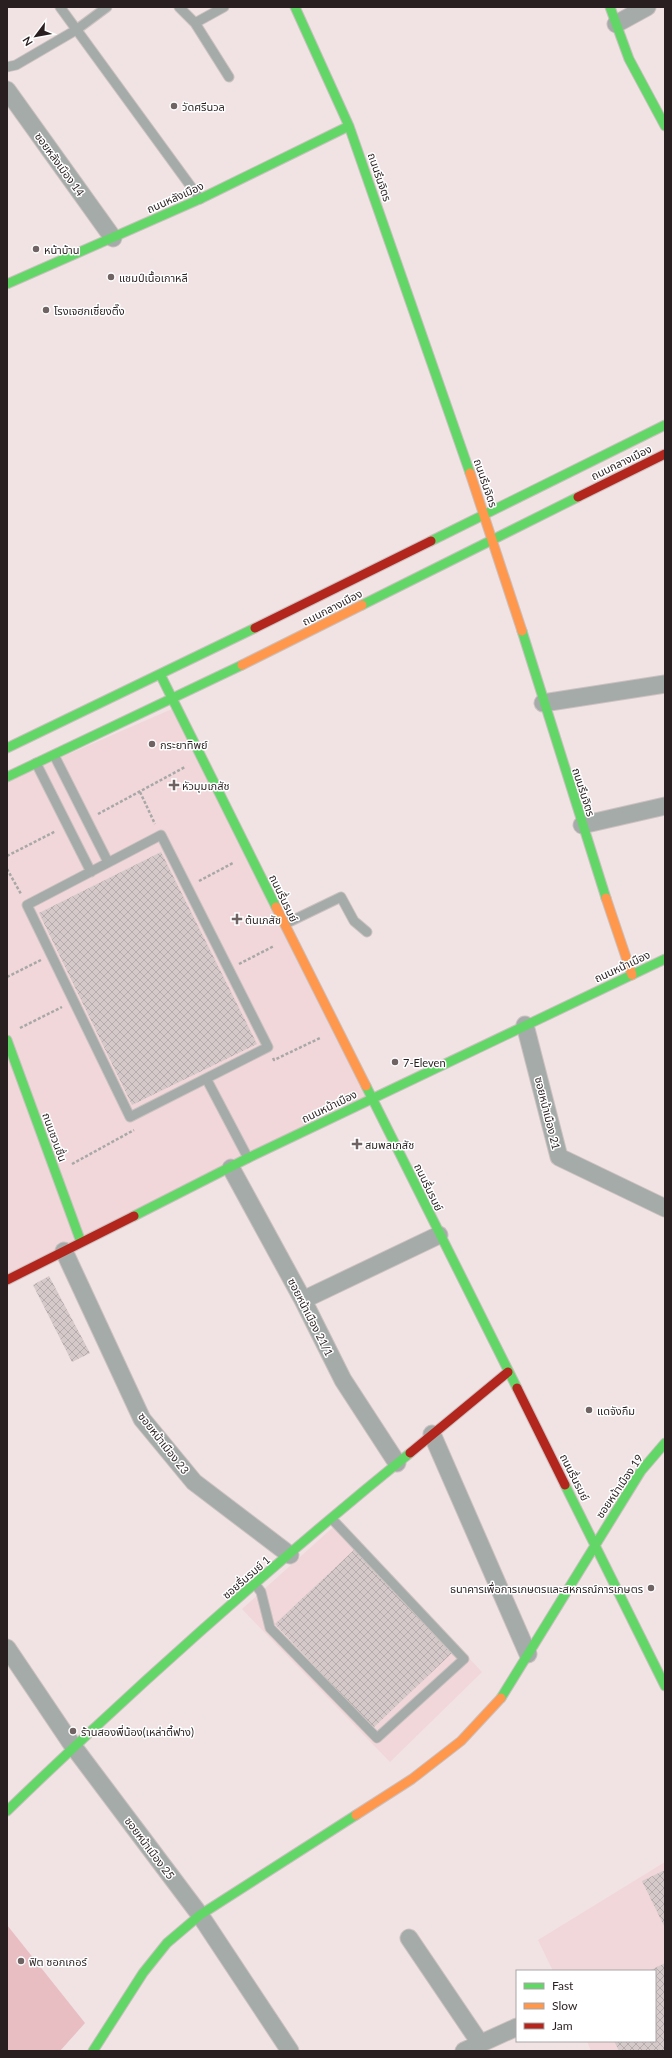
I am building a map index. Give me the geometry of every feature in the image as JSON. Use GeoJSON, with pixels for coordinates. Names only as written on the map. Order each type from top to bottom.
{"type":"FeatureCollection","features":[{"type":"Feature","properties":{"kind":"street","name":"ถนนรึนจิตร"},"geometry":{"type":"LineString","coordinates":[[295,7],[349,126],[493,538],[543,703],[632,975]]}},
{"type":"Feature","properties":{"kind":"street"},"geometry":{"type":"LineString","coordinates":[[610,7],[629,59],[665,126]]}},
{"type":"Feature","properties":{"kind":"street"},"geometry":{"type":"LineString","coordinates":[[616,24],[647,7]]}},
{"type":"Feature","properties":{"kind":"street","name":"ซอยหลังเมือง 14"},"geometry":{"type":"LineString","coordinates":[[7,90],[113,238]]}},
{"type":"Feature","properties":{"kind":"street","name":"ถนนหลังเมือง"},"geometry":{"type":"LineString","coordinates":[[7,284],[200,199],[349,126]]}},
{"type":"Feature","properties":{"kind":"street","name":"ถนนกลางเมือง"},"geometry":{"type":"LineString","coordinates":[[7,748],[665,425]]}},
{"type":"Feature","properties":{"kind":"street","name":"ถนนกลางเมือง"},"geometry":{"type":"LineString","coordinates":[[7,777],[172,700],[477,548],[493,538],[665,454]]}},
{"type":"Feature","properties":{"kind":"street","name":"ถนนรื่นรมย์"},"geometry":{"type":"LineString","coordinates":[[160,674],[336,1030],[595,1543],[665,1686]]}},
{"type":"Feature","properties":{"kind":"street"},"geometry":{"type":"LineString","coordinates":[[543,703],[665,684]]}},
{"type":"Feature","properties":{"kind":"street"},"geometry":{"type":"LineString","coordinates":[[582,825],[665,806]]}},
{"type":"Feature","properties":{"kind":"street","name":"ถนนหน้าเมือง"},"geometry":{"type":"LineString","coordinates":[[7,1280],[231,1168],[248,1158],[665,959]]}},
{"type":"Feature","properties":{"kind":"street","name":"ซอยหน้าเมือง 21"},"geometry":{"type":"LineString","coordinates":[[525,1025],[559,1157],[665,1208]]}},
{"type":"Feature","properties":{"kind":"street","name":"ถนนชวนชื่น"},"geometry":{"type":"LineString","coordinates":[[7,1040],[13,1076],[55,1172],[81,1242]]}},
{"type":"Feature","properties":{"kind":"street","name":"ซอยหน้าเมือง 21/1"},"geometry":{"type":"LineString","coordinates":[[231,1168],[303,1300],[343,1380],[397,1463]]}},
{"type":"Feature","properties":{"kind":"street"},"geometry":{"type":"LineString","coordinates":[[303,1300],[439,1235]]}},
{"type":"Feature","properties":{"kind":"street","name":"ซอยหน้าเมือง 23"},"geometry":{"type":"LineString","coordinates":[[64,1251],[142,1419],[194,1482],[290,1555]]}},
{"type":"Feature","properties":{"kind":"street","name":"ซอยรื่นรมย์ 1"},"geometry":{"type":"LineString","coordinates":[[7,1811],[73,1746],[255,1584],[397,1463],[508,1372]]}},
{"type":"Feature","properties":{"kind":"street"},"geometry":{"type":"LineString","coordinates":[[432,1434],[528,1654]]}},
{"type":"Feature","properties":{"kind":"street","name":"ซอยหน้าเมือง 19"},"geometry":{"type":"LineString","coordinates":[[93,2051],[152,1961],[167,1943],[200,1915],[412,1779],[461,1741],[503,1695],[595,1543],[641,1471],[665,1443]]}},
{"type":"Feature","properties":{"kind":"street","name":"ซอยหน้าเมือง 25"},"geometry":{"type":"LineString","coordinates":[[7,1648],[73,1746],[200,1915],[290,2051]]}},
{"type":"Feature","properties":{"kind":"street"},"geometry":{"type":"LineString","coordinates":[[409,1938],[480,2043]]}},
{"type":"Feature","properties":{"kind":"street"},"geometry":{"type":"LineString","coordinates":[[464,2051],[516,2027]]}},
{"type":"Feature","properties":{"kind":"lane"},"geometry":{"type":"LineString","coordinates":[[60,7],[200,199]]}},
{"type":"Feature","properties":{"kind":"lane"},"geometry":{"type":"LineString","coordinates":[[7,67],[16,65],[76,30],[107,7]]}},
{"type":"Feature","properties":{"kind":"lane"},"geometry":{"type":"LineString","coordinates":[[179,7],[195,23],[229,78]]}},
{"type":"Feature","properties":{"kind":"lane"},"geometry":{"type":"LineString","coordinates":[[195,23],[224,7]]}},
{"type":"Feature","properties":{"kind":"lane"},"geometry":{"type":"LineString","coordinates":[[54,755],[108,862]]}},
{"type":"Feature","properties":{"kind":"lane"},"geometry":{"type":"LineString","coordinates":[[36,764],[91,872]]}},
{"type":"Feature","properties":{"kind":"lane"},"geometry":{"type":"LineString","coordinates":[[161,835],[268,1048],[207,1080],[130,1117],[75,1001],[27,905],[108,862],[161,835]]}},
{"type":"Feature","properties":{"kind":"lane"},"geometry":{"type":"LineString","coordinates":[[284,924],[341,897],[354,921],[367,932]]}},
{"type":"Feature","properties":{"kind":"lane"},"geometry":{"type":"LineString","coordinates":[[207,1080],[248,1158]]}},
{"type":"Feature","properties":{"kind":"lane"},"geometry":{"type":"LineString","coordinates":[[255,1584],[261,1592],[270,1628],[377,1738],[464,1659],[332,1519]]}},
{"type":"Feature","properties":{"kind":"path"},"geometry":{"type":"LineString","coordinates":[[87,820],[201,758]]}},
{"type":"Feature","properties":{"kind":"path"},"geometry":{"type":"LineString","coordinates":[[140,792],[161,835]]}},
{"type":"Feature","properties":{"kind":"path"},"geometry":{"type":"LineString","coordinates":[[7,856],[67,825]]}},
{"type":"Feature","properties":{"kind":"path"},"geometry":{"type":"LineString","coordinates":[[187,887],[249,855]]}},
{"type":"Feature","properties":{"kind":"path"},"geometry":{"type":"LineString","coordinates":[[7,869],[27,905]]}},
{"type":"Feature","properties":{"kind":"path"},"geometry":{"type":"LineString","coordinates":[[229,969],[290,937]]}},
{"type":"Feature","properties":{"kind":"path"},"geometry":{"type":"LineString","coordinates":[[7,977],[52,954]]}},
{"type":"Feature","properties":{"kind":"path"},"geometry":{"type":"LineString","coordinates":[[14,1031],[75,1001]]}},
{"type":"Feature","properties":{"kind":"path"},"geometry":{"type":"LineString","coordinates":[[268,1048],[274,1060],[336,1030]]}},
{"type":"Feature","properties":{"kind":"path"},"geometry":{"type":"LineString","coordinates":[[55,1172],[136,1129],[130,1117]]}},
{"type":"Feature","properties":{"kind":"shaded area"},"geometry":{"type":"Polygon","coordinates":[[[172,709],[372,1099],[7,1280],[7,781],[172,709]]]}},
{"type":"Feature","properties":{"kind":"shaded area"},"geometry":{"type":"Polygon","coordinates":[[[340,1521],[482,1672],[390,1762],[242,1609],[340,1521]]]}},
{"type":"Feature","properties":{"kind":"shaded area"},"geometry":{"type":"Polygon","coordinates":[[[665,1862],[665,2051],[591,2051],[587,2042],[656,2042],[656,1970],[553,1970],[538,1940],[665,1862]]]}},
{"type":"Feature","properties":{"kind":"shaded area","name":"ฟิต ซอกเกอร์"},"geometry":{"type":"Polygon","coordinates":[[[7,1925],[85,2023],[60,2051],[7,2051],[7,1925]]]}},
{"type":"Feature","properties":{"kind":"building"},"geometry":{"type":"Polygon","coordinates":[[[161,852],[257,1044],[132,1105],[39,913],[161,852]]]}},
{"type":"Feature","properties":{"kind":"building"},"geometry":{"type":"Polygon","coordinates":[[[49,1276],[90,1353],[72,1362],[33,1285],[49,1276]]]}},
{"type":"Feature","properties":{"kind":"building"},"geometry":{"type":"Polygon","coordinates":[[[355,1549],[452,1653],[373,1728],[275,1624],[355,1549]]]}},
{"type":"Feature","properties":{"kind":"building"},"geometry":{"type":"Polygon","coordinates":[[[665,1870],[665,1928],[642,1881],[665,1870]]]}},
{"type":"Feature","properties":{"kind":"building"},"geometry":{"type":"Polygon","coordinates":[[[665,1963],[665,2051],[619,2051],[614,2042],[656,2042],[656,1970],[651,1970],[665,1963]]]}},
{"type":"Feature","properties":{"kind":"traffic: fast"},"geometry":{"type":"LineString","coordinates":[[295,7],[349,126],[470,473]]}},
{"type":"Feature","properties":{"kind":"traffic: fast"},"geometry":{"type":"LineString","coordinates":[[610,7],[629,59],[665,126]]}},
{"type":"Feature","properties":{"kind":"traffic: fast"},"geometry":{"type":"LineString","coordinates":[[7,284],[200,199],[349,126]]}},
{"type":"Feature","properties":{"kind":"traffic: fast"},"geometry":{"type":"LineString","coordinates":[[431,541],[665,425]]}},
{"type":"Feature","properties":{"kind":"traffic: fast"},"geometry":{"type":"LineString","coordinates":[[362,605],[578,497]]}},
{"type":"Feature","properties":{"kind":"traffic: fast"},"geometry":{"type":"LineString","coordinates":[[7,748],[255,628]]}},
{"type":"Feature","properties":{"kind":"traffic: fast"},"geometry":{"type":"LineString","coordinates":[[522,631],[606,898]]}},
{"type":"Feature","properties":{"kind":"traffic: fast"},"geometry":{"type":"LineString","coordinates":[[7,777],[242,665]]}},
{"type":"Feature","properties":{"kind":"traffic: fast"},"geometry":{"type":"LineString","coordinates":[[160,674],[276,907]]}},
{"type":"Feature","properties":{"kind":"traffic: fast"},"geometry":{"type":"LineString","coordinates":[[134,1216],[248,1158],[665,959]]}},
{"type":"Feature","properties":{"kind":"traffic: fast"},"geometry":{"type":"LineString","coordinates":[[7,1040],[81,1242]]}},
{"type":"Feature","properties":{"kind":"traffic: fast"},"geometry":{"type":"LineString","coordinates":[[366,1086],[517,1388]]}},
{"type":"Feature","properties":{"kind":"traffic: fast"},"geometry":{"type":"LineString","coordinates":[[501,1698],[641,1471],[665,1443]]}},
{"type":"Feature","properties":{"kind":"traffic: fast"},"geometry":{"type":"LineString","coordinates":[[7,1811],[105,1718],[255,1583],[410,1453]]}},
{"type":"Feature","properties":{"kind":"traffic: fast"},"geometry":{"type":"LineString","coordinates":[[565,1485],[665,1686]]}},
{"type":"Feature","properties":{"kind":"traffic: fast"},"geometry":{"type":"LineString","coordinates":[[93,2051],[143,1973],[167,1943],[200,1915],[356,1815]]}},
{"type":"Feature","properties":{"kind":"traffic: slow"},"geometry":{"type":"LineString","coordinates":[[470,473],[522,631]]}},
{"type":"Feature","properties":{"kind":"traffic: slow"},"geometry":{"type":"LineString","coordinates":[[242,665],[362,605]]}},
{"type":"Feature","properties":{"kind":"traffic: slow"},"geometry":{"type":"LineString","coordinates":[[606,898],[632,975]]}},
{"type":"Feature","properties":{"kind":"traffic: slow"},"geometry":{"type":"LineString","coordinates":[[276,907],[366,1086]]}},
{"type":"Feature","properties":{"kind":"traffic: slow"},"geometry":{"type":"LineString","coordinates":[[356,1815],[412,1779],[461,1741],[501,1698]]}},
{"type":"Feature","properties":{"kind":"traffic: jam"},"geometry":{"type":"LineString","coordinates":[[578,497],[665,454]]}},
{"type":"Feature","properties":{"kind":"traffic: jam"},"geometry":{"type":"LineString","coordinates":[[255,628],[431,541]]}},
{"type":"Feature","properties":{"kind":"traffic: jam"},"geometry":{"type":"LineString","coordinates":[[7,1280],[134,1216]]}},
{"type":"Feature","properties":{"kind":"traffic: jam"},"geometry":{"type":"LineString","coordinates":[[410,1453],[508,1372]]}},
{"type":"Feature","properties":{"kind":"traffic: jam"},"geometry":{"type":"LineString","coordinates":[[517,1388],[565,1485]]}},
{"type":"Feature","properties":{"kind":"place","name":"วัดศรีนวล"},"geometry":{"type":"Point","coordinates":[174,106]}},
{"type":"Feature","properties":{"kind":"place","name":"หน้าบ้าน"},"geometry":{"type":"Point","coordinates":[36,249]}},
{"type":"Feature","properties":{"kind":"place","name":"แชมป์เนื้อเกาหลี"},"geometry":{"type":"Point","coordinates":[111,277]}},
{"type":"Feature","properties":{"kind":"place","name":"โรงเจฮกเซี่ยงตึ๊ง"},"geometry":{"type":"Point","coordinates":[46,310]}},
{"type":"Feature","properties":{"kind":"place","name":"กระยาทิพย์"},"geometry":{"type":"Point","coordinates":[152,744]}},
{"type":"Feature","properties":{"kind":"place","name":"หัวมุมเภสัช"},"geometry":{"type":"Point","coordinates":[174,785]}},
{"type":"Feature","properties":{"kind":"place","name":"ต้นเภสัช"},"geometry":{"type":"Point","coordinates":[237,919]}},
{"type":"Feature","properties":{"kind":"place","name":"7-Eleven"},"geometry":{"type":"Point","coordinates":[395,1062]}},
{"type":"Feature","properties":{"kind":"place","name":"สมพลเภสัช"},"geometry":{"type":"Point","coordinates":[357,1144]}},
{"type":"Feature","properties":{"kind":"place","name":"แดจังกึม"},"geometry":{"type":"Point","coordinates":[589,1410]}},
{"type":"Feature","properties":{"kind":"place","name":"ธนาคารเพื่อการเกษตรและสหกรณ์การเกษตร"},"geometry":{"type":"Point","coordinates":[651,1588]}},
{"type":"Feature","properties":{"kind":"place","name":"ร้านสองพี่น้อง(เหล่าตี้ฟาง)"},"geometry":{"type":"Point","coordinates":[73,1731]}},
{"type":"Feature","properties":{"kind":"place","name":"ฟิต ซอกเกอร์"},"geometry":{"type":"Point","coordinates":[21,1961]}}]}
